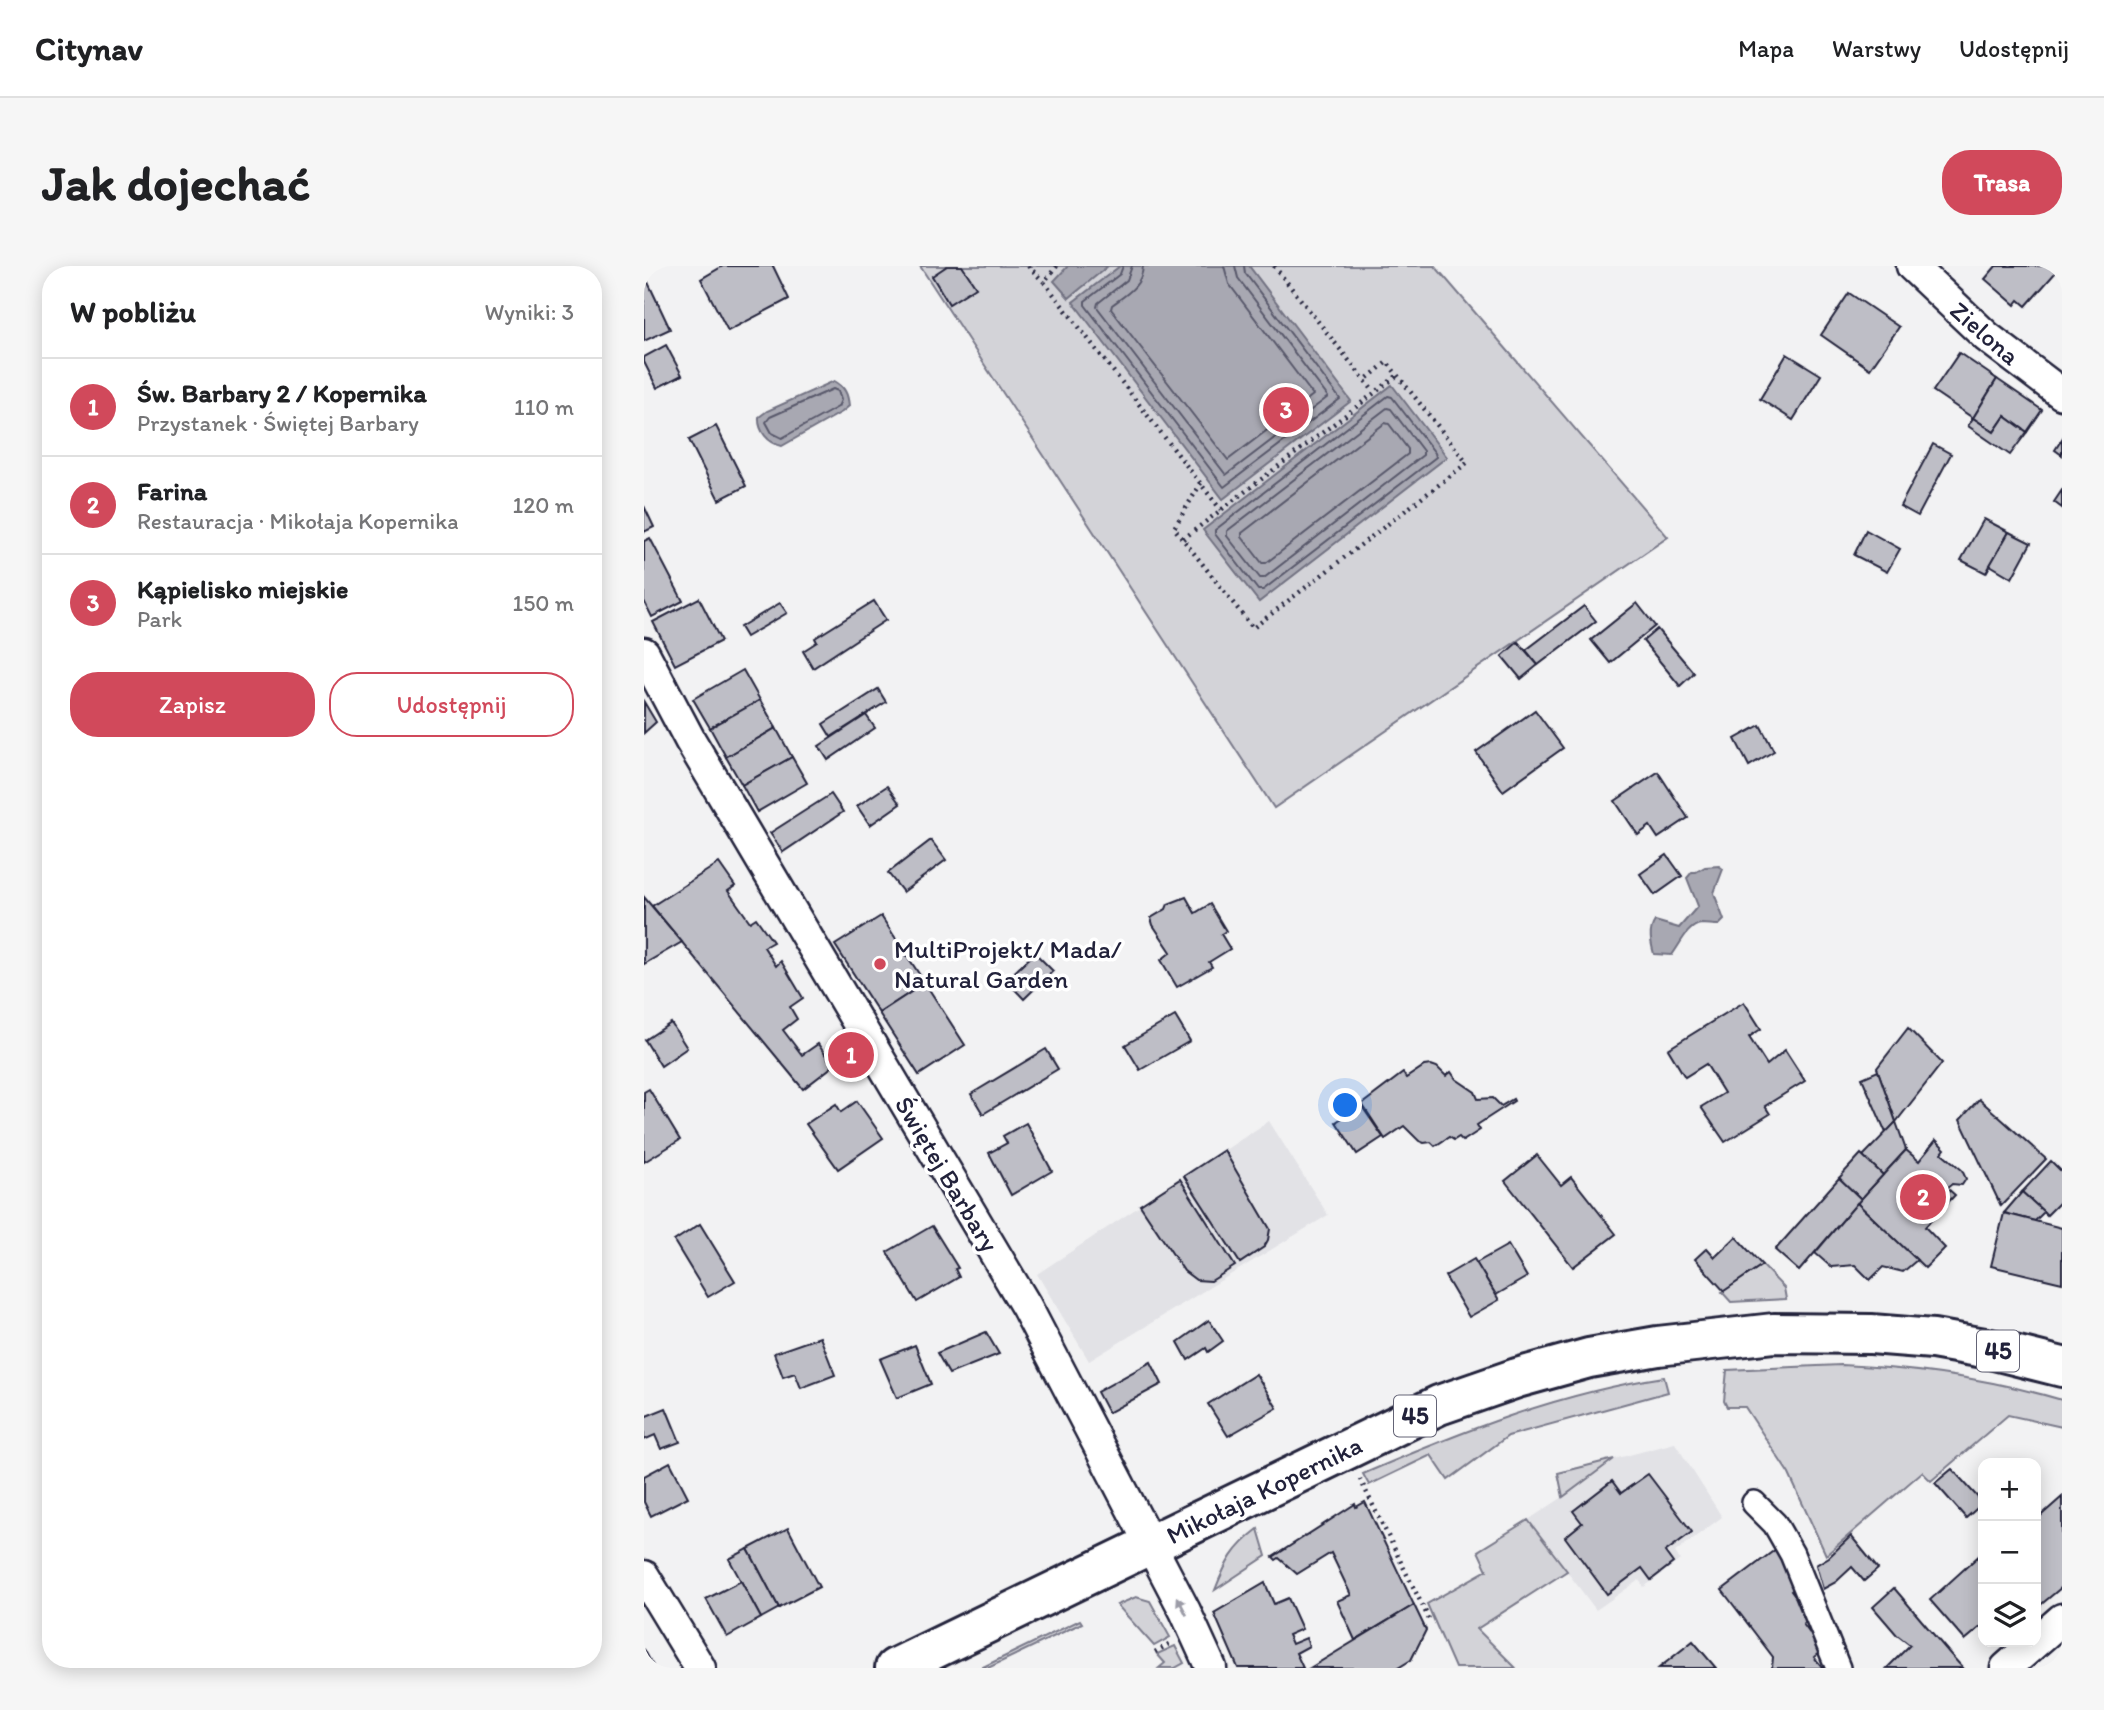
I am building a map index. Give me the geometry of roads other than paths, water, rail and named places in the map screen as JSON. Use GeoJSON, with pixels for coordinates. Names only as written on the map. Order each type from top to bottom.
{"type":"FeatureCollection","features":[{"type":"Feature","properties":{"kind":"main road","name":"Mikołaja Kopernika"},"geometry":{"type":"LineString","coordinates":[[895,1668],[1439,1405],[1517,1378],[1589,1358],[1658,1346],[1774,1333],[1871,1334],[1933,1339],[1990,1349],[2062,1367]]}},
{"type":"Feature","properties":{"kind":"street","name":"Zielona"},"geometry":{"type":"LineString","coordinates":[[1912,266],[1987,337],[2062,394]]}},
{"type":"Feature","properties":{"kind":"street","name":"Świętej Barbary"},"geometry":{"type":"LineString","coordinates":[[644,653],[690,740],[1026,1306],[1151,1545],[1211,1668]]}},
{"type":"Feature","properties":{"kind":"street"},"geometry":{"type":"LineString","coordinates":[[1754,1503],[1775,1524],[1792,1554],[1838,1668]]}},
{"type":"Feature","properties":{"kind":"street"},"geometry":{"type":"LineString","coordinates":[[644,1576],[700,1668]]}},
{"type":"Feature","properties":{"kind":"street"},"geometry":{"type":"LineString","coordinates":[[2006,1668],[2062,1619]]}},
{"type":"Feature","properties":{"kind":"water"},"geometry":{"type":"Polygon","coordinates":[[[1068,266],[1108,266],[1069,298],[1054,281],[1068,266]]]}},
{"type":"Feature","properties":{"kind":"water"},"geometry":{"type":"Polygon","coordinates":[[[1120,266],[1249,266],[1351,401],[1223,499],[1073,302],[1120,266]]]}},
{"type":"Feature","properties":{"kind":"water"},"geometry":{"type":"Polygon","coordinates":[[[834,381],[843,388],[848,398],[849,406],[842,412],[782,446],[765,436],[759,417],[834,381]]]}},
{"type":"Feature","properties":{"kind":"water"},"geometry":{"type":"Polygon","coordinates":[[[1392,385],[1447,457],[1259,602],[1203,530],[1392,385]]]}},
{"type":"Feature","properties":{"kind":"water"},"geometry":{"type":"Polygon","coordinates":[[[1719,866],[1723,869],[1714,893],[1724,920],[1719,925],[1696,925],[1684,936],[1672,955],[1654,954],[1651,933],[1655,921],[1679,928],[1698,906],[1687,878],[1692,872],[1705,867],[1719,866]]]}},
{"type":"Feature","properties":{"kind":"place","name":"Kąpielisko miejskie"},"geometry":{"type":"Point","coordinates":[1286,410]}},
{"type":"Feature","properties":{"kind":"place","name":"MultiProjekt/ Mada/ Natural Garden"},"geometry":{"type":"Point","coordinates":[880,964]}},
{"type":"Feature","properties":{"kind":"place","name":"Św. Barbary 2 / Kopernika"},"geometry":{"type":"Point","coordinates":[851,1055]}},
{"type":"Feature","properties":{"kind":"place","name":"Farina"},"geometry":{"type":"Point","coordinates":[1923,1197]}}]}
